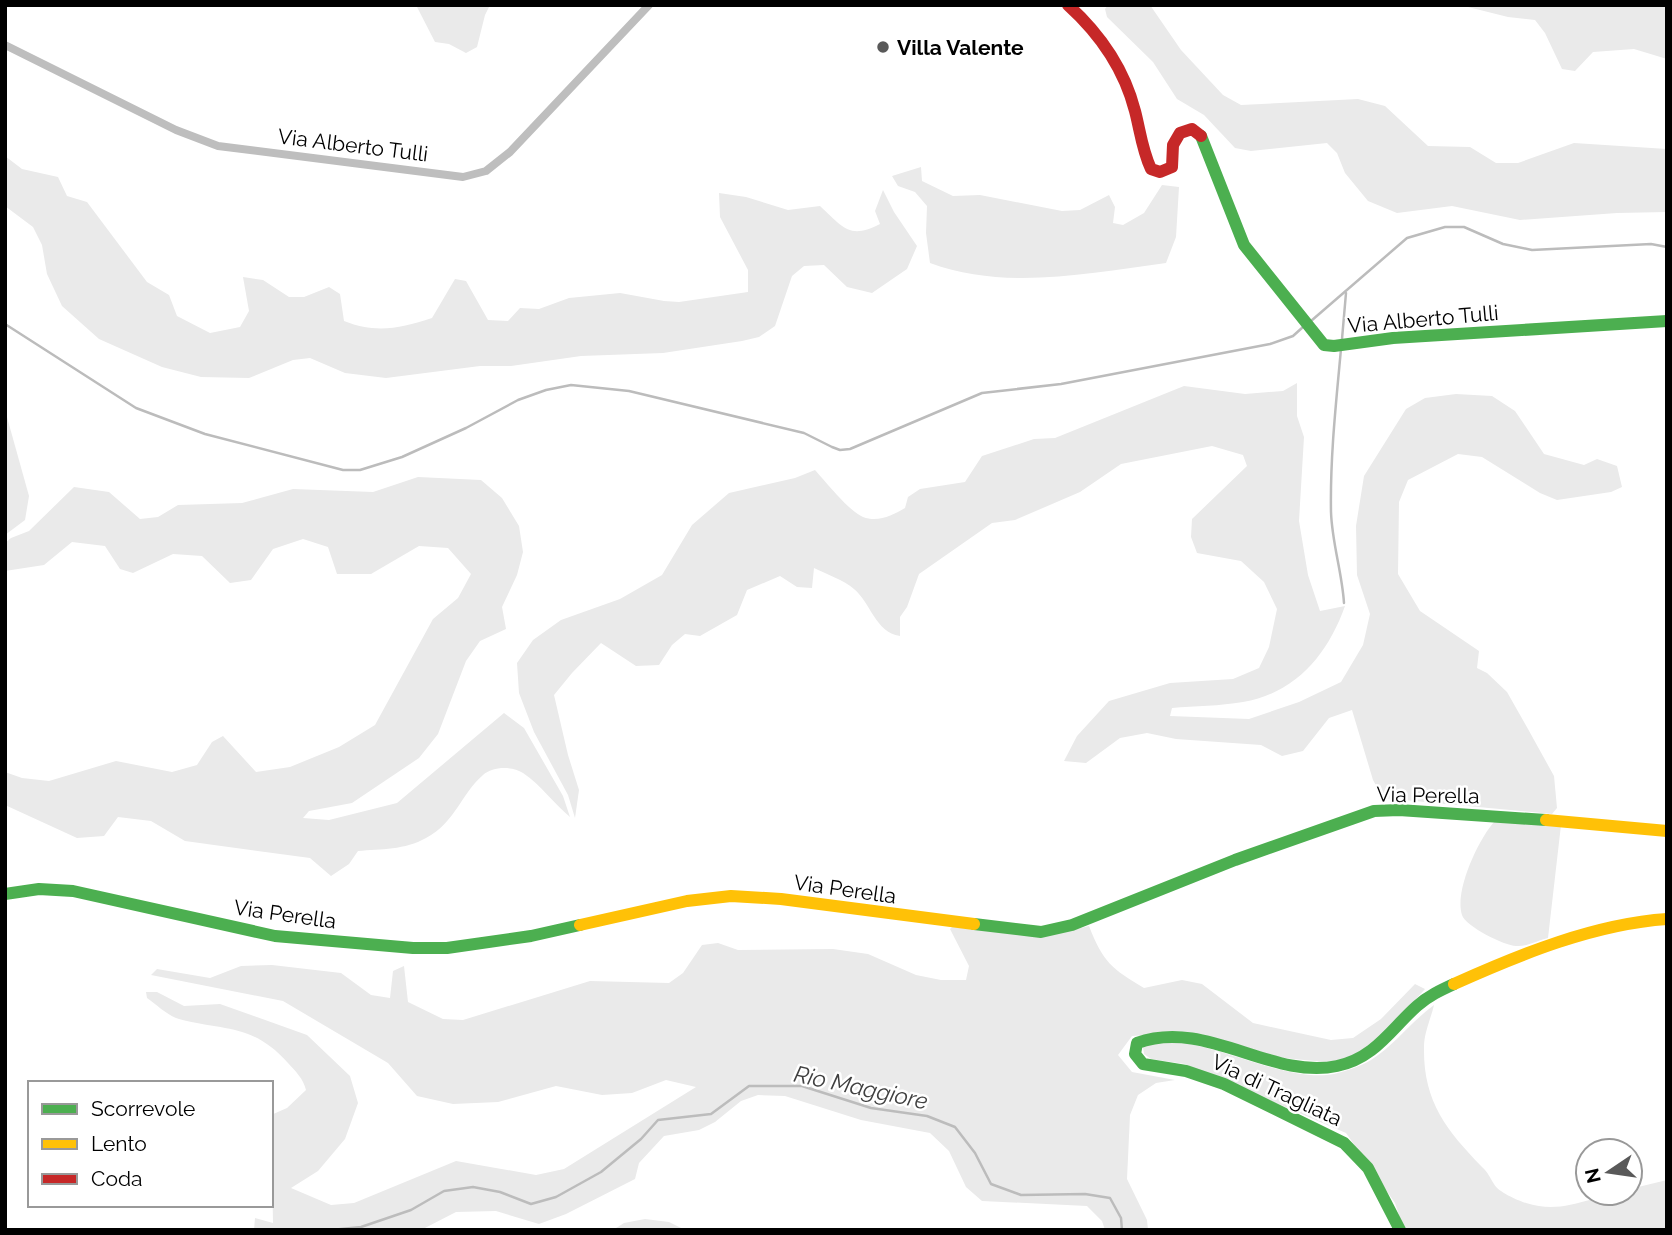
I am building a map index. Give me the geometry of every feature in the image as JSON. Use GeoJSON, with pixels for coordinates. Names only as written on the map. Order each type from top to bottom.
{"type":"FeatureCollection","features":[{"type":"Feature","properties":{"kind":"street","name":"Via Alberto Tulli"},"geometry":{"type":"LineString","coordinates":[[5,46],[176,130],[218,146],[463,177],[486,171],[510,152],[649,5]]}},
{"type":"Feature","properties":{"kind":"street","name":"Via Alberto Tulli"},"geometry":{"type":"LineString","coordinates":[[1068,5],[1115,59],[1131,94],[1151,169],[1160,173],[1171,167],[1173,145],[1180,133],[1192,129],[1200,134],[1244,245],[1324,345],[1667,321]]}},
{"type":"Feature","properties":{"kind":"street","name":"Via Perella"},"geometry":{"type":"LineString","coordinates":[[5,894],[39,889],[73,891],[275,936],[413,948],[447,948],[531,936],[687,901],[731,896],[1041,932],[1072,925],[1235,860],[1374,811],[1488,815],[1667,831]]}},
{"type":"Feature","properties":{"kind":"street","name":"Via di Tragliata"},"geometry":{"type":"LineString","coordinates":[[1400,1230],[1387,1200],[1368,1168],[1344,1143],[1224,1084],[1177,1069],[1145,1065],[1135,1054],[1137,1043],[1149,1038],[1181,1038],[1302,1068],[1326,1069],[1366,1056],[1382,1045],[1420,1004],[1445,988],[1518,958],[1604,929],[1667,919]]}},
{"type":"Feature","properties":{"kind":"shaded area"},"geometry":{"type":"Polygon","coordinates":[[[416,5],[490,5],[477,47],[466,53],[449,44],[435,42],[416,5]]]}},
{"type":"Feature","properties":{"kind":"shaded area"},"geometry":{"type":"Polygon","coordinates":[[[1108,5],[1150,5],[1181,50],[1223,95],[1241,105],[1358,99],[1385,106],[1428,146],[1470,147],[1496,163],[1518,163],[1574,143],[1667,149],[1667,212],[1520,220],[1452,206],[1397,213],[1368,201],[1345,173],[1337,153],[1327,143],[1251,151],[1235,148],[1204,115],[1177,99],[1153,62],[1107,17],[1105,9],[1108,5]]]}},
{"type":"Feature","properties":{"kind":"shaded area"},"geometry":{"type":"Polygon","coordinates":[[[1460,5],[1667,5],[1667,59],[1634,49],[1593,52],[1575,71],[1562,69],[1545,33],[1535,20],[1508,17],[1460,5]]]}},
{"type":"Feature","properties":{"kind":"shaded area"},"geometry":{"type":"Polygon","coordinates":[[[5,156],[22,169],[58,177],[67,196],[87,202],[147,282],[169,295],[177,316],[210,333],[240,327],[249,311],[243,277],[263,280],[289,297],[304,297],[329,287],[340,294],[344,321],[378,328],[399,327],[432,318],[455,279],[466,281],[488,320],[508,321],[520,308],[539,309],[569,298],[620,293],[679,302],[748,292],[748,270],[720,217],[719,193],[746,197],[788,210],[820,206],[847,229],[861,231],[880,224],[875,211],[883,190],[917,246],[907,269],[872,293],[847,287],[824,265],[804,266],[792,276],[775,326],[759,337],[742,341],[663,353],[581,356],[386,378],[345,373],[310,358],[293,360],[249,378],[201,377],[162,367],[99,339],[62,306],[47,274],[42,245],[33,227],[5,206],[5,156]]]}},
{"type":"Feature","properties":{"kind":"shaded area"},"geometry":{"type":"Polygon","coordinates":[[[921,167],[922,181],[953,196],[980,195],[1062,211],[1080,210],[1109,195],[1115,207],[1113,223],[1123,225],[1144,213],[1162,185],[1179,187],[1176,237],[1166,263],[1047,277],[988,276],[959,271],[930,263],[926,233],[927,206],[915,192],[898,186],[892,176],[921,167]]]}},
{"type":"Feature","properties":{"kind":"shaded area"},"geometry":{"type":"Polygon","coordinates":[[[1297,383],[1297,416],[1304,437],[1299,521],[1308,575],[1320,611],[1345,606],[1329,640],[1308,669],[1279,690],[1243,702],[1172,708],[1170,716],[1249,719],[1299,702],[1341,682],[1363,645],[1370,614],[1357,575],[1356,526],[1364,476],[1406,409],[1425,398],[1456,394],[1492,396],[1515,411],[1544,454],[1584,465],[1597,459],[1617,466],[1622,487],[1611,492],[1557,500],[1540,493],[1482,457],[1458,454],[1408,480],[1399,502],[1398,574],[1420,611],[1479,651],[1477,668],[1487,673],[1507,692],[1554,776],[1557,808],[1552,814],[1383,798],[1373,780],[1352,710],[1329,718],[1303,751],[1282,756],[1261,745],[1176,739],[1147,733],[1120,738],[1086,763],[1064,761],[1077,736],[1109,701],[1170,683],[1233,679],[1259,668],[1269,647],[1277,609],[1264,582],[1241,561],[1197,553],[1191,537],[1192,519],[1247,466],[1243,455],[1212,446],[1121,464],[1080,492],[1015,520],[992,523],[919,574],[907,607],[900,617],[900,636],[879,623],[860,595],[850,586],[814,568],[812,588],[797,587],[780,576],[747,590],[737,615],[700,636],[685,634],[672,645],[659,665],[636,666],[601,643],[554,695],[579,790],[575,818],[568,795],[534,732],[519,693],[517,663],[533,640],[561,620],[620,599],[662,575],[692,525],[729,493],[795,478],[815,470],[851,509],[863,517],[880,519],[905,508],[908,497],[920,489],[965,482],[982,456],[1034,439],[1055,438],[1184,386],[1245,394],[1283,391],[1297,383]]]}},
{"type":"Feature","properties":{"kind":"shaded area"},"geometry":{"type":"Polygon","coordinates":[[[5,410],[29,496],[25,520],[5,535],[5,410]]]}},
{"type":"Feature","properties":{"kind":"shaded area"},"geometry":{"type":"Polygon","coordinates":[[[418,477],[481,480],[502,498],[519,526],[523,552],[517,575],[502,607],[506,629],[480,641],[466,661],[438,734],[419,758],[352,803],[309,811],[303,818],[329,820],[397,803],[504,713],[524,728],[563,796],[570,817],[523,773],[514,769],[497,769],[487,772],[475,783],[436,832],[410,845],[358,851],[349,864],[331,876],[310,858],[185,841],[151,821],[118,817],[104,836],[77,838],[5,805],[5,772],[22,778],[49,781],[116,761],[172,772],[197,765],[212,742],[223,736],[256,772],[290,767],[339,747],[375,725],[433,619],[458,598],[471,574],[448,548],[419,546],[371,574],[337,574],[328,547],[303,539],[273,549],[251,580],[230,583],[202,556],[173,554],[133,573],[120,569],[105,546],[72,542],[44,565],[5,571],[5,543],[29,531],[74,487],[109,492],[140,519],[158,517],[178,505],[242,503],[293,489],[373,492],[418,477]]]}},
{"type":"Feature","properties":{"kind":"shaded area"},"geometry":{"type":"Polygon","coordinates":[[[1495,821],[1561,825],[1548,938],[1524,945],[1511,945],[1478,930],[1462,915],[1460,905],[1465,879],[1482,839],[1495,821]]]}},
{"type":"Feature","properties":{"kind":"shaded area"},"geometry":{"type":"Polygon","coordinates":[[[953,926],[1056,934],[1089,926],[1099,948],[1110,963],[1144,988],[1182,980],[1202,984],[1253,1023],[1331,1040],[1353,1038],[1381,1019],[1415,984],[1425,989],[1384,1035],[1356,1058],[1325,1062],[1283,1058],[1175,1033],[1132,1036],[1118,1055],[1132,1072],[1175,1080],[1156,1083],[1138,1095],[1130,1115],[1127,1179],[1147,1220],[1148,1230],[1105,1230],[1102,1221],[1087,1206],[982,1201],[966,1187],[949,1151],[930,1133],[861,1120],[785,1096],[758,1095],[741,1101],[715,1122],[699,1130],[664,1136],[639,1163],[635,1179],[566,1214],[539,1224],[496,1211],[456,1212],[421,1230],[254,1230],[255,1218],[273,1223],[273,1114],[287,1108],[306,1090],[303,1082],[275,1050],[262,1041],[237,1030],[175,1018],[147,998],[146,992],[157,992],[184,1006],[220,1004],[307,1035],[350,1076],[358,1103],[345,1139],[318,1171],[291,1188],[331,1205],[354,1203],[456,1161],[536,1175],[564,1169],[696,1087],[666,1080],[632,1093],[602,1095],[556,1086],[498,1102],[453,1104],[417,1096],[388,1063],[283,1001],[151,975],[157,969],[210,978],[241,966],[272,965],[341,973],[371,995],[390,998],[393,971],[404,966],[408,1002],[443,1019],[463,1020],[590,981],[669,983],[683,973],[702,945],[718,943],[738,950],[833,949],[868,954],[916,975],[941,980],[966,980],[969,966],[950,929],[953,926]]]}},
{"type":"Feature","properties":{"kind":"shaded area"},"geometry":{"type":"Polygon","coordinates":[[[1434,1005],[1424,1047],[1432,1099],[1448,1127],[1499,1190],[1526,1203],[1540,1206],[1574,1204],[1574,1207],[1644,1207],[1644,1186],[1667,1180],[1667,1230],[1404,1230],[1395,1203],[1346,1133],[1185,1064],[1151,1059],[1144,1054],[1143,1047],[1161,1042],[1183,1043],[1286,1071],[1311,1075],[1334,1074],[1374,1058],[1434,1005]]]}},
{"type":"Feature","properties":{"kind":"shaded area"},"geometry":{"type":"Polygon","coordinates":[[[645,1219],[669,1222],[685,1230],[613,1230],[624,1223],[645,1219]]]}},
{"type":"Feature","properties":{"kind":"waterway"},"geometry":{"type":"LineString","coordinates":[[1311,321],[1407,238],[1445,227],[1464,227],[1503,244],[1532,250],[1651,244],[1667,247]]}},
{"type":"Feature","properties":{"kind":"waterway"},"geometry":{"type":"LineString","coordinates":[[1342,339],[1346,293]]}},
{"type":"Feature","properties":{"kind":"waterway"},"geometry":{"type":"LineString","coordinates":[[5,324],[136,408],[205,434],[343,470],[360,470],[402,457],[466,428],[518,400],[571,385],[629,391],[804,433],[840,450],[850,449],[982,393],[1061,384],[1270,344],[1293,336],[1303,327]]}},
{"type":"Feature","properties":{"kind":"waterway"},"geometry":{"type":"LineString","coordinates":[[1341,349],[1332,451],[1331,512],[1344,603]]}},
{"type":"Feature","properties":{"kind":"waterway","name":"Rio Maggiore"},"geometry":{"type":"LineString","coordinates":[[331,1230],[361,1227],[411,1210],[444,1191],[473,1187],[500,1192],[531,1204],[556,1197],[601,1172],[641,1139],[658,1120],[711,1114],[749,1086],[802,1086],[871,1108],[927,1116],[955,1127],[975,1153],[991,1184],[1021,1195],[1085,1194],[1110,1198],[1121,1218],[1122,1230]]}},
{"type":"Feature","properties":{"kind":"traffic: fast"},"geometry":{"type":"LineString","coordinates":[[1201,136],[1244,245],[1324,345],[1393,338],[1667,321]]}},
{"type":"Feature","properties":{"kind":"traffic: fast"},"geometry":{"type":"LineString","coordinates":[[974,924],[1041,932],[1072,925],[1235,860],[1374,811],[1399,810],[1546,820]]}},
{"type":"Feature","properties":{"kind":"traffic: fast"},"geometry":{"type":"LineString","coordinates":[[5,894],[39,889],[73,891],[275,936],[413,948],[447,948],[531,936],[580,925]]}},
{"type":"Feature","properties":{"kind":"traffic: fast"},"geometry":{"type":"LineString","coordinates":[[1400,1230],[1368,1168],[1344,1143],[1224,1084],[1186,1071],[1143,1064],[1135,1054],[1137,1043],[1163,1037],[1188,1038],[1288,1065],[1312,1068],[1337,1066],[1372,1050],[1421,1002],[1454,984]]}},
{"type":"Feature","properties":{"kind":"traffic: slow"},"geometry":{"type":"LineString","coordinates":[[1546,820],[1667,831]]}},
{"type":"Feature","properties":{"kind":"traffic: slow"},"geometry":{"type":"LineString","coordinates":[[580,925],[687,901],[731,896],[781,899],[974,924]]}},
{"type":"Feature","properties":{"kind":"traffic: slow"},"geometry":{"type":"LineString","coordinates":[[1454,984],[1558,942],[1612,927],[1667,919]]}},
{"type":"Feature","properties":{"kind":"traffic: jam"},"geometry":{"type":"LineString","coordinates":[[1068,5],[1100,40],[1117,66],[1130,95],[1151,169],[1160,172],[1172,167],[1173,145],[1180,133],[1192,129],[1201,136]]}},
{"type":"Feature","properties":{"kind":"place","name":"Villa Valente"},"geometry":{"type":"Point","coordinates":[883,47]}}]}
